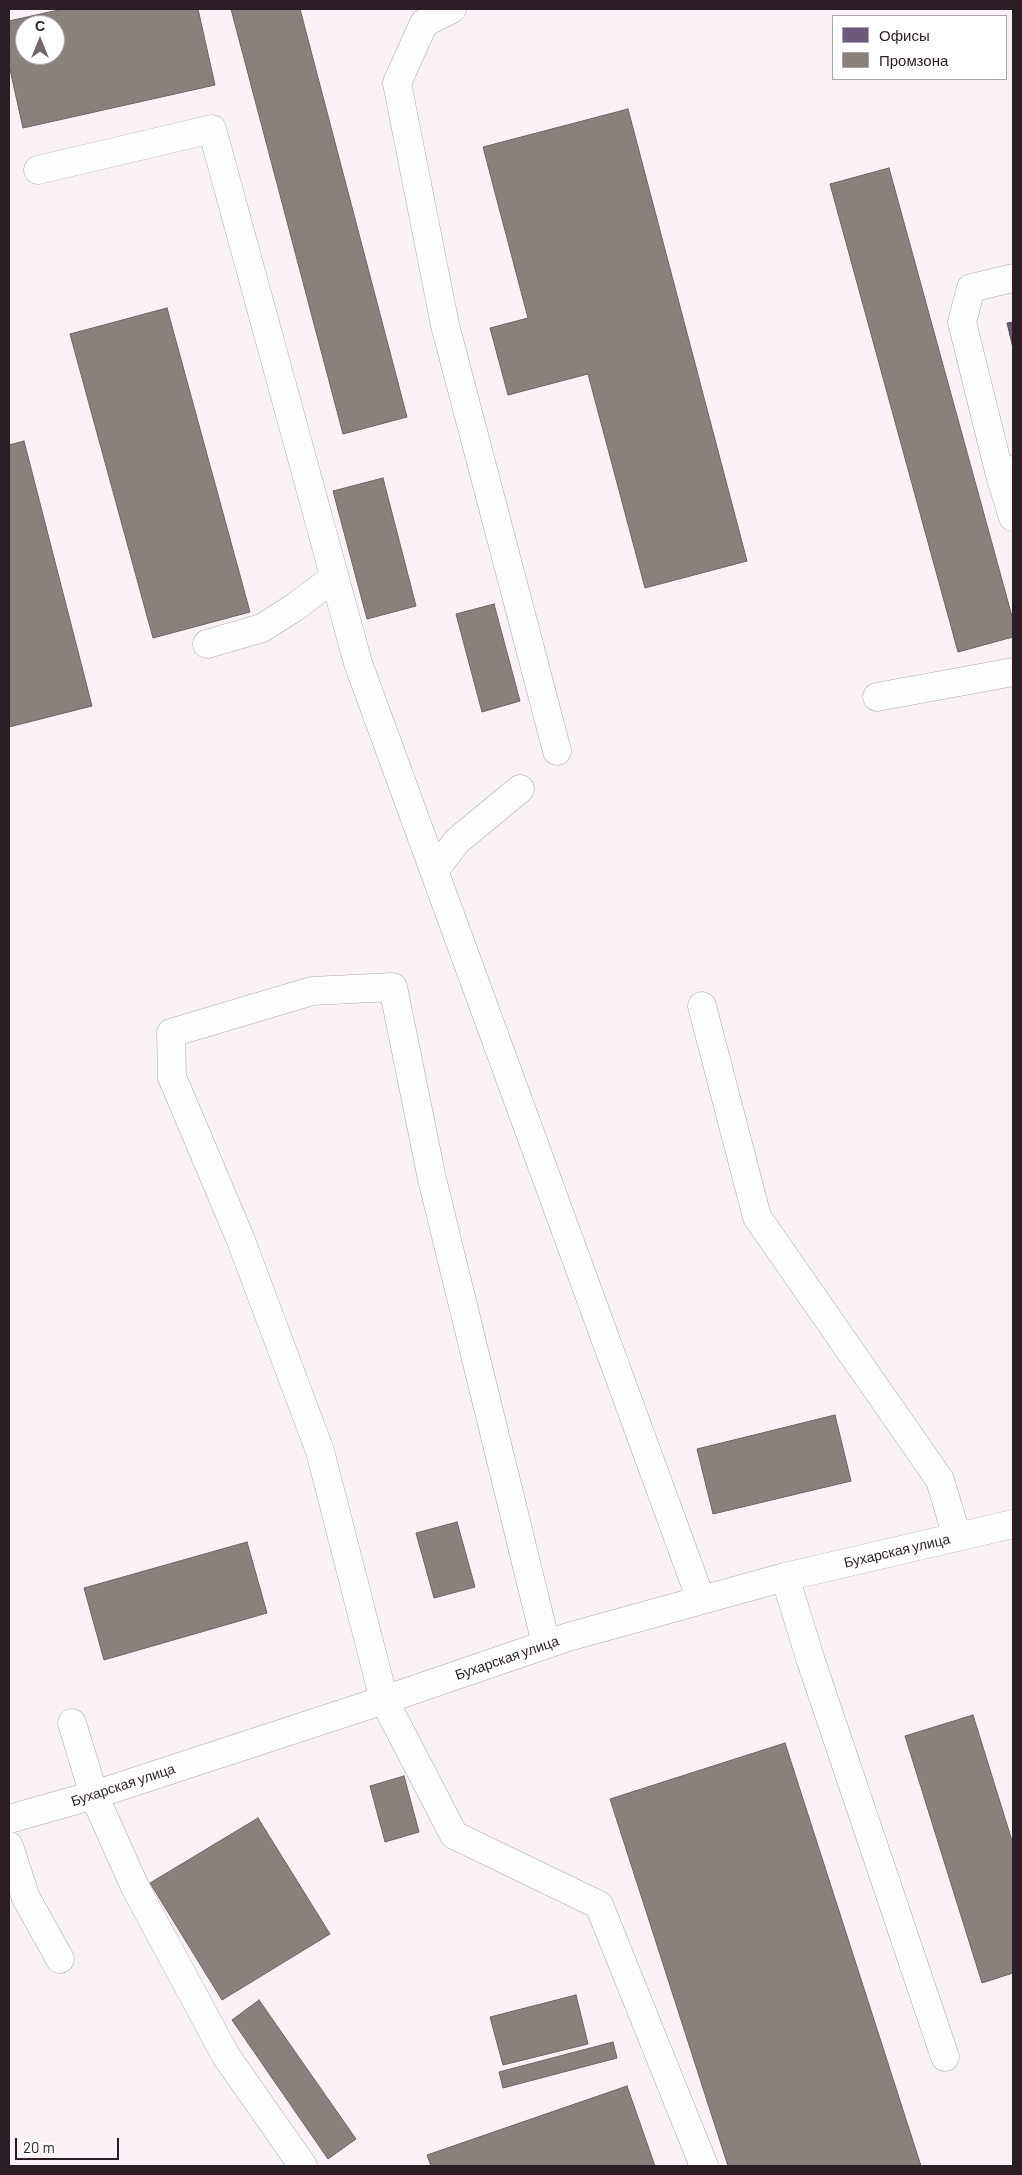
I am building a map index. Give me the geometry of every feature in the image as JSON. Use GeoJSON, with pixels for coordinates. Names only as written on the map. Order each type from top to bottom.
{"type":"FeatureCollection","features":[{"type":"Feature","properties":{"kind":"street"},"geometry":{"type":"LineString","coordinates":[[452,9],[414,16],[397,83],[445,325],[557,751]]}},
{"type":"Feature","properties":{"kind":"street"},"geometry":{"type":"LineString","coordinates":[[38,170],[212,128],[358,663],[701,1600]]}},
{"type":"Feature","properties":{"kind":"street"},"geometry":{"type":"LineString","coordinates":[[1013,278],[971,288],[962,322],[1007,472],[1013,518]]}},
{"type":"Feature","properties":{"kind":"street"},"geometry":{"type":"LineString","coordinates":[[208,644],[262,628],[295,607],[334,577]]}},
{"type":"Feature","properties":{"kind":"street"},"geometry":{"type":"LineString","coordinates":[[877,696],[1013,672]]}},
{"type":"Feature","properties":{"kind":"street"},"geometry":{"type":"LineString","coordinates":[[434,871],[457,841],[520,788]]}},
{"type":"Feature","properties":{"kind":"street"},"geometry":{"type":"LineString","coordinates":[[546,1644],[432,1179],[394,987],[312,992],[171,1033],[172,1077],[240,1238],[320,1451],[384,1700],[454,1836],[599,1905],[704,2166]]}},
{"type":"Feature","properties":{"kind":"street"},"geometry":{"type":"LineString","coordinates":[[702,1006],[757,1217],[940,1480],[957,1536]]}},
{"type":"Feature","properties":{"kind":"street","name":"Бухарская улица"},"geometry":{"type":"LineString","coordinates":[[9,1819],[94,1795],[384,1700],[546,1644],[785,1577],[1013,1524]]}},
{"type":"Feature","properties":{"kind":"street"},"geometry":{"type":"LineString","coordinates":[[785,1577],[814,1671],[945,2057]]}},
{"type":"Feature","properties":{"kind":"street"},"geometry":{"type":"LineString","coordinates":[[72,1723],[94,1795],[135,1887],[226,2056],[302,2166]]}},
{"type":"Feature","properties":{"kind":"street"},"geometry":{"type":"LineString","coordinates":[[9,1846],[26,1898],[60,1958]]}},
{"type":"Feature","properties":{"kind":"building: Офисы"},"geometry":{"type":"Polygon","coordinates":[[[1013,322],[1013,348],[1007,323],[1013,322]]]}},
{"type":"Feature","properties":{"kind":"building: Промзона"},"geometry":{"type":"Polygon","coordinates":[[[63,9],[198,9],[215,85],[23,128],[9,65],[9,21],[15,20],[15,65],[65,65],[65,15],[36,15],[63,9]]]}},
{"type":"Feature","properties":{"kind":"building: Промзона"},"geometry":{"type":"Polygon","coordinates":[[[231,9],[300,9],[407,417],[343,434],[231,9]]]}},
{"type":"Feature","properties":{"kind":"building: Промзона"},"geometry":{"type":"Polygon","coordinates":[[[628,109],[747,561],[645,588],[588,374],[508,395],[490,328],[528,318],[483,147],[628,109]]]}},
{"type":"Feature","properties":{"kind":"building: Промзона"},"geometry":{"type":"Polygon","coordinates":[[[889,168],[1013,620],[1013,637],[958,652],[830,184],[889,168]]]}},
{"type":"Feature","properties":{"kind":"building: Промзона"},"geometry":{"type":"Polygon","coordinates":[[[167,308],[250,612],[153,638],[70,334],[167,308]]]}},
{"type":"Feature","properties":{"kind":"building: Промзона"},"geometry":{"type":"Polygon","coordinates":[[[24,441],[92,706],[9,727],[9,445],[24,441]]]}},
{"type":"Feature","properties":{"kind":"building: Промзона"},"geometry":{"type":"Polygon","coordinates":[[[383,478],[416,606],[367,619],[333,491],[383,478]]]}},
{"type":"Feature","properties":{"kind":"building: Промзона"},"geometry":{"type":"Polygon","coordinates":[[[494,604],[520,701],[482,712],[456,614],[494,604]]]}},
{"type":"Feature","properties":{"kind":"building: Промзона"},"geometry":{"type":"Polygon","coordinates":[[[835,1415],[851,1481],[713,1514],[697,1449],[835,1415]]]}},
{"type":"Feature","properties":{"kind":"building: Промзона"},"geometry":{"type":"Polygon","coordinates":[[[457,1522],[475,1587],[434,1598],[416,1533],[457,1522]]]}},
{"type":"Feature","properties":{"kind":"building: Промзона"},"geometry":{"type":"Polygon","coordinates":[[[247,1542],[267,1613],[104,1660],[84,1588],[247,1542]]]}},
{"type":"Feature","properties":{"kind":"building: Промзона"},"geometry":{"type":"Polygon","coordinates":[[[973,1715],[1013,1844],[1013,1973],[982,1983],[905,1736],[973,1715]]]}},
{"type":"Feature","properties":{"kind":"building: Промзона"},"geometry":{"type":"Polygon","coordinates":[[[785,1743],[921,2166],[728,2166],[610,1799],[785,1743]]]}},
{"type":"Feature","properties":{"kind":"building: Промзона"},"geometry":{"type":"Polygon","coordinates":[[[404,1776],[419,1832],[385,1842],[370,1786],[404,1776]]]}},
{"type":"Feature","properties":{"kind":"building: Промзона"},"geometry":{"type":"Polygon","coordinates":[[[258,1818],[330,1934],[222,2000],[150,1883],[258,1818]]]}},
{"type":"Feature","properties":{"kind":"building: Промзона"},"geometry":{"type":"Polygon","coordinates":[[[576,1995],[588,2044],[503,2065],[490,2017],[576,1995]]]}},
{"type":"Feature","properties":{"kind":"building: Промзона"},"geometry":{"type":"Polygon","coordinates":[[[259,2000],[356,2139],[328,2159],[232,2020],[259,2000]]]}},
{"type":"Feature","properties":{"kind":"building: Промзона"},"geometry":{"type":"Polygon","coordinates":[[[613,2042],[617,2058],[503,2088],[499,2072],[613,2042]]]}},
{"type":"Feature","properties":{"kind":"building: Промзона"},"geometry":{"type":"Polygon","coordinates":[[[627,2086],[655,2166],[431,2166],[427,2155],[627,2086]]]}}]}
